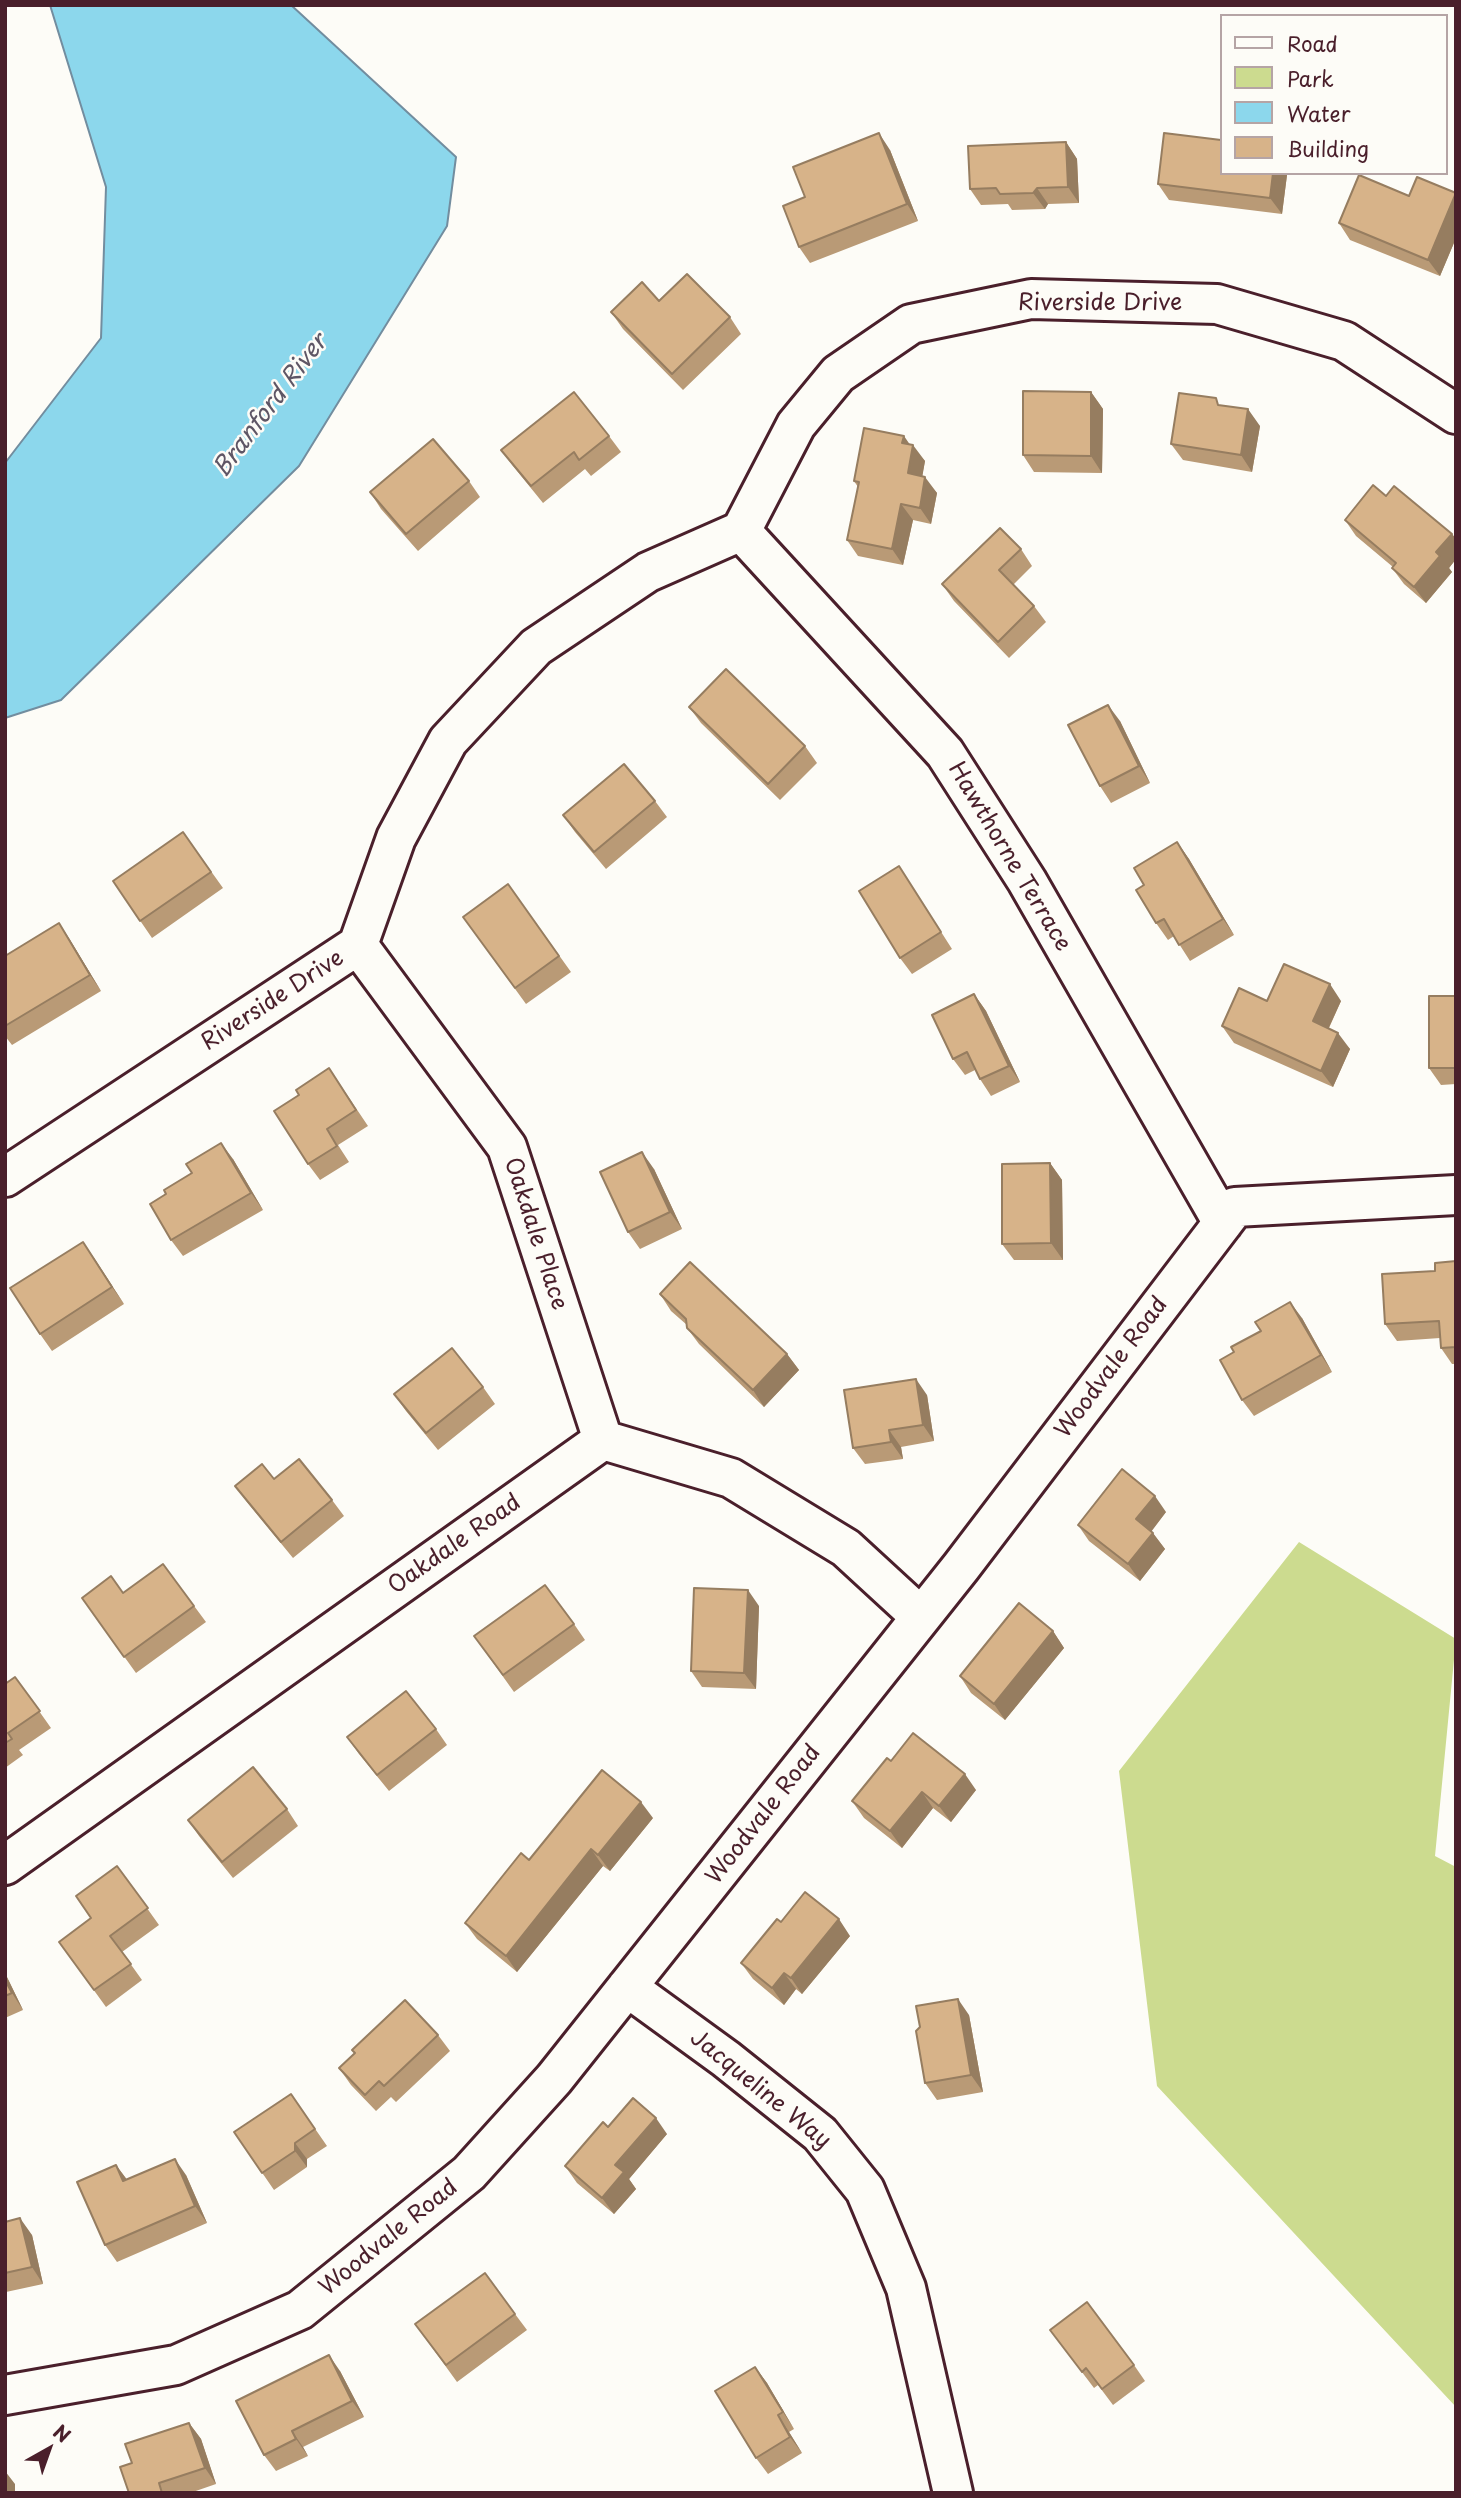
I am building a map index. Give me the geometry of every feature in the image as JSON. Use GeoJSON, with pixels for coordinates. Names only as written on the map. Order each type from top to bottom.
{"type":"FeatureCollection","features":[{"type":"Feature","properties":{"kind":"street","name":"Riverside Drive"},"geometry":{"type":"LineString","coordinates":[[5,1177],[358,945],[396,838],[449,741],[536,647],[648,572],[741,531],[796,425],[838,374],[911,324],[1031,299],[1217,304],[1345,341],[1456,414]]}},
{"type":"Feature","properties":{"kind":"street","name":"Hawthorne Terrace"},"geometry":{"type":"LineString","coordinates":[[741,531],[945,753],[1027,881],[1223,1223]]}},
{"type":"Feature","properties":{"kind":"street","name":"Oakdale Place"},"geometry":{"type":"LineString","coordinates":[[358,945],[507,1147],[603,1440]]}},
{"type":"Feature","properties":{"kind":"street","name":"Woodvale Road"},"geometry":{"type":"LineString","coordinates":[[5,2395],[176,2365],[300,2310],[469,2173],[554,2079],[921,1617],[1235,1207],[1456,1195]]}},
{"type":"Feature","properties":{"kind":"street"},"geometry":{"type":"LineString","coordinates":[[603,1440],[731,1478],[846,1548],[921,1617]]}},
{"type":"Feature","properties":{"kind":"street","name":"Oakdale Road"},"geometry":{"type":"LineString","coordinates":[[5,1865],[603,1440]]}},
{"type":"Feature","properties":{"kind":"street","name":"Jacqueline Way"},"geometry":{"type":"LineString","coordinates":[[627,1987],[726,2059],[820,2134],[865,2190],[906,2288],[953,2493]]}},
{"type":"Feature","properties":{"kind":"green space"},"geometry":{"type":"Polygon","coordinates":[[[1299,1542],[1456,1639],[1435,1856],[1456,1867],[1456,2407],[1157,2086],[1119,1771],[1299,1542]]]}},
{"type":"Feature","properties":{"kind":"water","name":"Branford River"},"geometry":{"type":"Polygon","coordinates":[[[50,5],[291,5],[456,157],[447,226],[299,466],[61,700],[5,718],[5,463],[101,338],[106,187],[50,5]]]}},
{"type":"Feature","properties":{"kind":"building"},"geometry":{"type":"Polygon","coordinates":[[[879,133],[907,204],[799,247],[783,206],[805,197],[793,167],[879,133]]]}},
{"type":"Feature","properties":{"kind":"building"},"geometry":{"type":"Polygon","coordinates":[[[1164,133],[1220,140],[1220,175],[1273,175],[1270,198],[1158,184],[1164,133]]]}},
{"type":"Feature","properties":{"kind":"building"},"geometry":{"type":"Polygon","coordinates":[[[1066,142],[1068,187],[1037,188],[1033,193],[1000,194],[996,188],[970,189],[968,146],[1066,142]]]}},
{"type":"Feature","properties":{"kind":"building"},"geometry":{"type":"Polygon","coordinates":[[[1359,175],[1409,196],[1417,177],[1456,193],[1428,260],[1339,223],[1359,175]]]}},
{"type":"Feature","properties":{"kind":"building"},"geometry":{"type":"Polygon","coordinates":[[[687,274],[730,317],[672,374],[611,312],[642,282],[659,301],[687,274]]]}},
{"type":"Feature","properties":{"kind":"building"},"geometry":{"type":"Polygon","coordinates":[[[1023,391],[1091,392],[1091,456],[1023,455],[1023,391]]]}},
{"type":"Feature","properties":{"kind":"building"},"geometry":{"type":"Polygon","coordinates":[[[574,392],[609,436],[579,460],[574,452],[531,486],[501,450],[574,392]]]}},
{"type":"Feature","properties":{"kind":"building"},"geometry":{"type":"Polygon","coordinates":[[[1179,393],[1216,398],[1218,405],[1248,409],[1241,455],[1171,444],[1179,393]]]}},
{"type":"Feature","properties":{"kind":"building"},"geometry":{"type":"Polygon","coordinates":[[[864,428],[904,436],[902,443],[913,445],[908,473],[925,477],[920,508],[901,504],[892,549],[847,540],[859,482],[854,481],[864,428]]]}},
{"type":"Feature","properties":{"kind":"building"},"geometry":{"type":"Polygon","coordinates":[[[433,439],[469,481],[406,534],[370,492],[433,439]]]}},
{"type":"Feature","properties":{"kind":"building"},"geometry":{"type":"Polygon","coordinates":[[[1373,485],[1386,496],[1394,486],[1452,534],[1436,552],[1440,556],[1414,587],[1392,568],[1396,563],[1345,520],[1373,485]]]}},
{"type":"Feature","properties":{"kind":"building"},"geometry":{"type":"Polygon","coordinates":[[[1000,528],[1021,549],[999,570],[1034,606],[998,642],[942,584],[1000,528]]]}},
{"type":"Feature","properties":{"kind":"building"},"geometry":{"type":"Polygon","coordinates":[[[726,669],[805,746],[768,784],[689,707],[726,669]]]}},
{"type":"Feature","properties":{"kind":"building"},"geometry":{"type":"Polygon","coordinates":[[[1108,705],[1139,766],[1100,786],[1068,725],[1108,705]]]}},
{"type":"Feature","properties":{"kind":"building"},"geometry":{"type":"Polygon","coordinates":[[[624,764],[655,801],[594,852],[563,815],[624,764]]]}},
{"type":"Feature","properties":{"kind":"building"},"geometry":{"type":"Polygon","coordinates":[[[183,832],[211,872],[140,921],[113,881],[183,832]]]}},
{"type":"Feature","properties":{"kind":"building"},"geometry":{"type":"Polygon","coordinates":[[[1177,842],[1223,919],[1179,945],[1164,919],[1156,923],[1136,890],[1144,885],[1134,868],[1177,842]]]}},
{"type":"Feature","properties":{"kind":"building"},"geometry":{"type":"Polygon","coordinates":[[[899,866],[941,932],[900,958],[859,891],[899,866]]]}},
{"type":"Feature","properties":{"kind":"building"},"geometry":{"type":"Polygon","coordinates":[[[508,884],[559,956],[515,988],[463,917],[508,884]]]}},
{"type":"Feature","properties":{"kind":"building"},"geometry":{"type":"Polygon","coordinates":[[[59,923],[90,975],[5,1026],[5,956],[59,923]]]}},
{"type":"Feature","properties":{"kind":"building"},"geometry":{"type":"Polygon","coordinates":[[[1284,964],[1330,984],[1313,1021],[1338,1033],[1321,1071],[1222,1026],[1239,988],[1267,1001],[1284,964]]]}},
{"type":"Feature","properties":{"kind":"building"},"geometry":{"type":"Polygon","coordinates":[[[974,994],[1009,1066],[980,1079],[967,1052],[953,1059],[932,1015],[974,994]]]}},
{"type":"Feature","properties":{"kind":"building"},"geometry":{"type":"Polygon","coordinates":[[[1429,996],[1456,996],[1456,1068],[1429,1068],[1429,996]]]}},
{"type":"Feature","properties":{"kind":"building"},"geometry":{"type":"Polygon","coordinates":[[[329,1068],[356,1110],[327,1129],[337,1146],[308,1164],[274,1111],[299,1095],[296,1090],[329,1068]]]}},
{"type":"Feature","properties":{"kind":"building"},"geometry":{"type":"Polygon","coordinates":[[[221,1143],[251,1193],[171,1240],[150,1204],[166,1194],[164,1190],[192,1173],[186,1164],[221,1143]]]}},
{"type":"Feature","properties":{"kind":"building"},"geometry":{"type":"Polygon","coordinates":[[[642,1152],[670,1212],[628,1232],[600,1172],[642,1152]]]}},
{"type":"Feature","properties":{"kind":"building"},"geometry":{"type":"Polygon","coordinates":[[[1050,1163],[1051,1243],[1002,1244],[1002,1164],[1050,1163]]]}},
{"type":"Feature","properties":{"kind":"building"},"geometry":{"type":"Polygon","coordinates":[[[83,1242],[112,1287],[40,1334],[10,1288],[83,1242]]]}},
{"type":"Feature","properties":{"kind":"building"},"geometry":{"type":"Polygon","coordinates":[[[1456,1261],[1456,1347],[1441,1348],[1439,1321],[1385,1324],[1382,1274],[1435,1271],[1435,1263],[1456,1261]]]}},
{"type":"Feature","properties":{"kind":"building"},"geometry":{"type":"Polygon","coordinates":[[[690,1262],[787,1354],[753,1390],[687,1328],[686,1319],[660,1294],[690,1262]]]}},
{"type":"Feature","properties":{"kind":"building"},"geometry":{"type":"Polygon","coordinates":[[[1290,1302],[1321,1355],[1242,1400],[1220,1360],[1234,1352],[1231,1347],[1261,1331],[1255,1322],[1290,1302]]]}},
{"type":"Feature","properties":{"kind":"building"},"geometry":{"type":"Polygon","coordinates":[[[452,1348],[483,1387],[426,1433],[394,1394],[452,1348]]]}},
{"type":"Feature","properties":{"kind":"building"},"geometry":{"type":"Polygon","coordinates":[[[916,1379],[923,1425],[889,1430],[891,1442],[853,1448],[844,1390],[916,1379]]]}},
{"type":"Feature","properties":{"kind":"building"},"geometry":{"type":"Polygon","coordinates":[[[299,1459],[332,1500],[281,1542],[235,1486],[262,1464],[274,1479],[299,1459]]]}},
{"type":"Feature","properties":{"kind":"building"},"geometry":{"type":"Polygon","coordinates":[[[1122,1469],[1155,1496],[1136,1519],[1153,1533],[1128,1564],[1078,1525],[1122,1469]]]}},
{"type":"Feature","properties":{"kind":"building"},"geometry":{"type":"Polygon","coordinates":[[[163,1564],[194,1606],[124,1657],[82,1598],[111,1576],[123,1593],[163,1564]]]}},
{"type":"Feature","properties":{"kind":"building"},"geometry":{"type":"Polygon","coordinates":[[[545,1585],[574,1624],[503,1675],[474,1636],[545,1585]]]}},
{"type":"Feature","properties":{"kind":"building"},"geometry":{"type":"Polygon","coordinates":[[[694,1588],[748,1590],[744,1673],[691,1671],[694,1588]]]}},
{"type":"Feature","properties":{"kind":"building"},"geometry":{"type":"Polygon","coordinates":[[[1019,1603],[1053,1631],[994,1704],[960,1676],[1019,1603]]]}},
{"type":"Feature","properties":{"kind":"building"},"geometry":{"type":"Polygon","coordinates":[[[15,1677],[40,1711],[8,1733],[12,1739],[5,1743],[5,1684],[15,1677]]]}},
{"type":"Feature","properties":{"kind":"building"},"geometry":{"type":"Polygon","coordinates":[[[406,1691],[436,1729],[377,1775],[347,1737],[406,1691]]]}},
{"type":"Feature","properties":{"kind":"building"},"geometry":{"type":"Polygon","coordinates":[[[913,1733],[965,1774],[939,1806],[922,1792],[890,1831],[852,1801],[887,1758],[891,1761],[913,1733]]]}},
{"type":"Feature","properties":{"kind":"building"},"geometry":{"type":"Polygon","coordinates":[[[253,1767],[287,1809],[222,1862],[188,1820],[253,1767]]]}},
{"type":"Feature","properties":{"kind":"building"},"geometry":{"type":"Polygon","coordinates":[[[602,1770],[641,1802],[598,1855],[591,1849],[506,1956],[465,1923],[521,1853],[529,1860],[602,1770]]]}},
{"type":"Feature","properties":{"kind":"building"},"geometry":{"type":"Polygon","coordinates":[[[117,1866],[148,1908],[110,1936],[131,1964],[94,1990],[59,1942],[91,1918],[76,1896],[117,1866]]]}},
{"type":"Feature","properties":{"kind":"building"},"geometry":{"type":"Polygon","coordinates":[[[805,1892],[839,1919],[791,1978],[784,1973],[772,1988],[741,1963],[777,1919],[781,1922],[805,1892]]]}},
{"type":"Feature","properties":{"kind":"building"},"geometry":{"type":"Polygon","coordinates":[[[5,1980],[12,1993],[5,1996],[5,1980]]]}},
{"type":"Feature","properties":{"kind":"building"},"geometry":{"type":"Polygon","coordinates":[[[958,1999],[971,2075],[925,2083],[916,2031],[920,2027],[916,2006],[958,1999]]]}},
{"type":"Feature","properties":{"kind":"building"},"geometry":{"type":"Polygon","coordinates":[[[405,2000],[438,2035],[384,2086],[379,2081],[365,2095],[339,2068],[355,2053],[352,2050],[405,2000]]]}},
{"type":"Feature","properties":{"kind":"building"},"geometry":{"type":"Polygon","coordinates":[[[291,2094],[315,2129],[295,2143],[295,2151],[262,2173],[234,2132],[291,2094]]]}},
{"type":"Feature","properties":{"kind":"building"},"geometry":{"type":"Polygon","coordinates":[[[633,2098],[656,2118],[615,2165],[624,2172],[602,2198],[565,2166],[603,2122],[608,2127],[633,2098]]]}},
{"type":"Feature","properties":{"kind":"building"},"geometry":{"type":"Polygon","coordinates":[[[175,2159],[195,2206],[105,2245],[77,2182],[116,2165],[123,2181],[175,2159]]]}},
{"type":"Feature","properties":{"kind":"building"},"geometry":{"type":"Polygon","coordinates":[[[20,2218],[32,2267],[5,2273],[5,2222],[20,2218]]]}},
{"type":"Feature","properties":{"kind":"building"},"geometry":{"type":"Polygon","coordinates":[[[485,2273],[515,2314],[446,2365],[415,2324],[485,2273]]]}},
{"type":"Feature","properties":{"kind":"building"},"geometry":{"type":"Polygon","coordinates":[[[1087,2302],[1134,2365],[1102,2389],[1086,2368],[1082,2372],[1050,2330],[1087,2302]]]}},
{"type":"Feature","properties":{"kind":"building"},"geometry":{"type":"Polygon","coordinates":[[[329,2355],[352,2401],[292,2431],[296,2439],[264,2455],[236,2401],[329,2355]]]}},
{"type":"Feature","properties":{"kind":"building"},"geometry":{"type":"Polygon","coordinates":[[[755,2367],[783,2412],[778,2415],[790,2437],[756,2458],[715,2391],[755,2367]]]}},
{"type":"Feature","properties":{"kind":"building"},"geometry":{"type":"Polygon","coordinates":[[[189,2423],[205,2468],[159,2483],[162,2493],[129,2493],[120,2467],[132,2463],[125,2444],[189,2423]]]}}]}
